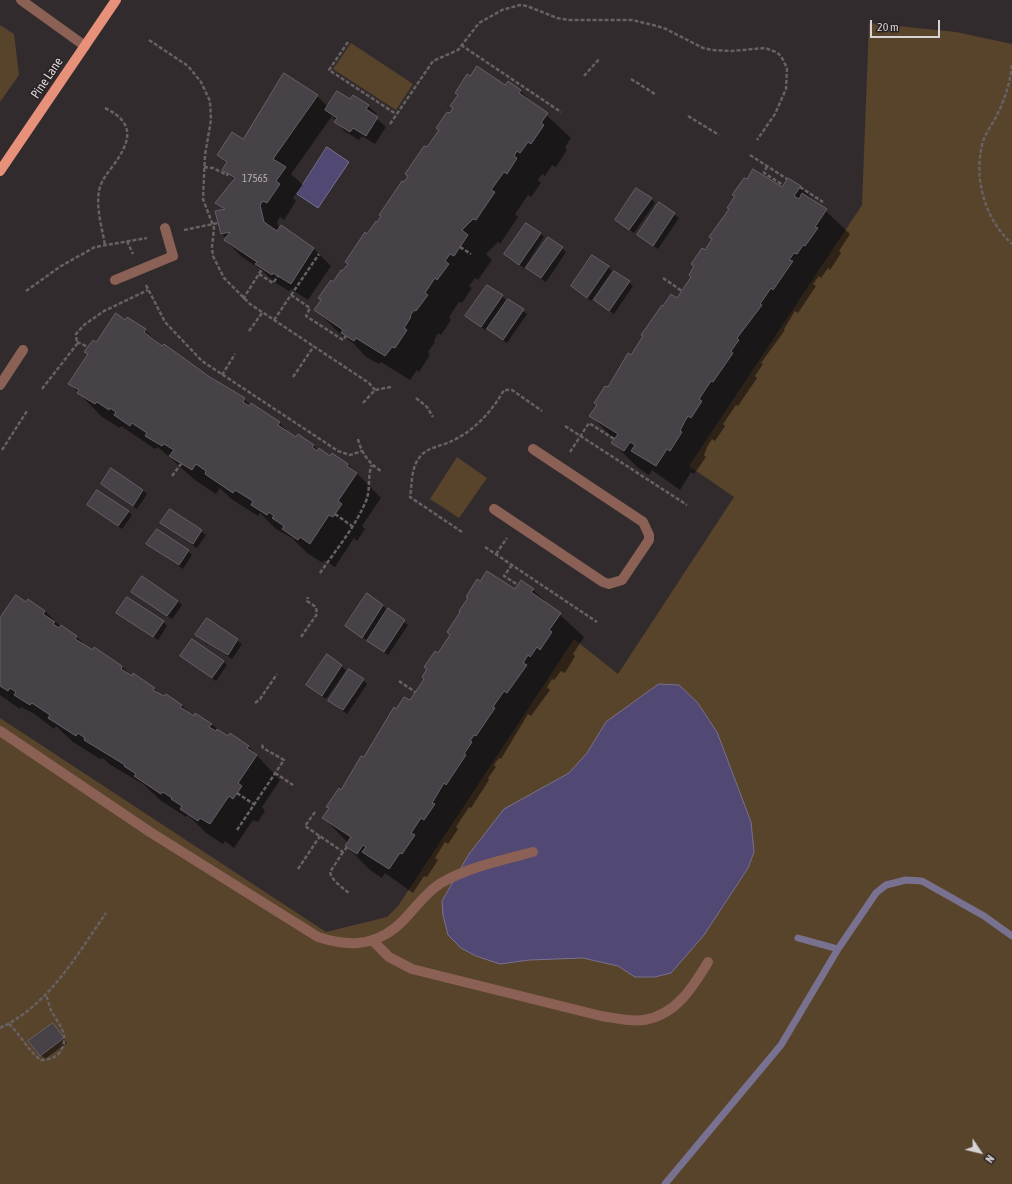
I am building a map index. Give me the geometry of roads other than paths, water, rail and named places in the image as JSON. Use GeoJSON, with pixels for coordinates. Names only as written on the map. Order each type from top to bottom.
{"type":"FeatureCollection","features":[{"type":"Feature","properties":{"kind":"main road","name":"Pine Lane"},"geometry":{"type":"LineString","coordinates":[[0,171],[116,0]]}},
{"type":"Feature","properties":{"kind":"street"},"geometry":{"type":"LineString","coordinates":[[21,0],[85,46]]}},
{"type":"Feature","properties":{"kind":"street"},"geometry":{"type":"LineString","coordinates":[[115,280],[173,256],[165,228]]}},
{"type":"Feature","properties":{"kind":"street"},"geometry":{"type":"LineString","coordinates":[[0,385],[23,350]]}},
{"type":"Feature","properties":{"kind":"street"},"geometry":{"type":"LineString","coordinates":[[494,509],[603,582],[609,584],[622,580],[649,540],[650,535],[643,522],[534,449]]}},
{"type":"Feature","properties":{"kind":"street"},"geometry":{"type":"LineString","coordinates":[[0,731],[150,832],[318,937],[333,942],[355,945],[372,940],[395,928],[423,898],[440,884],[457,874],[533,852]]}},
{"type":"Feature","properties":{"kind":"street"},"geometry":{"type":"LineString","coordinates":[[372,940],[389,957],[412,969],[602,1016],[626,1020],[644,1020],[666,1013],[694,986],[708,962]]}},
{"type":"Feature","properties":{"kind":"waterway"},"geometry":{"type":"LineString","coordinates":[[665,1184],[781,1045],[838,949],[876,893],[886,885],[906,880],[922,881],[984,916],[1012,936]]}},
{"type":"Feature","properties":{"kind":"waterway"},"geometry":{"type":"LineString","coordinates":[[798,938],[838,949]]}}]}
